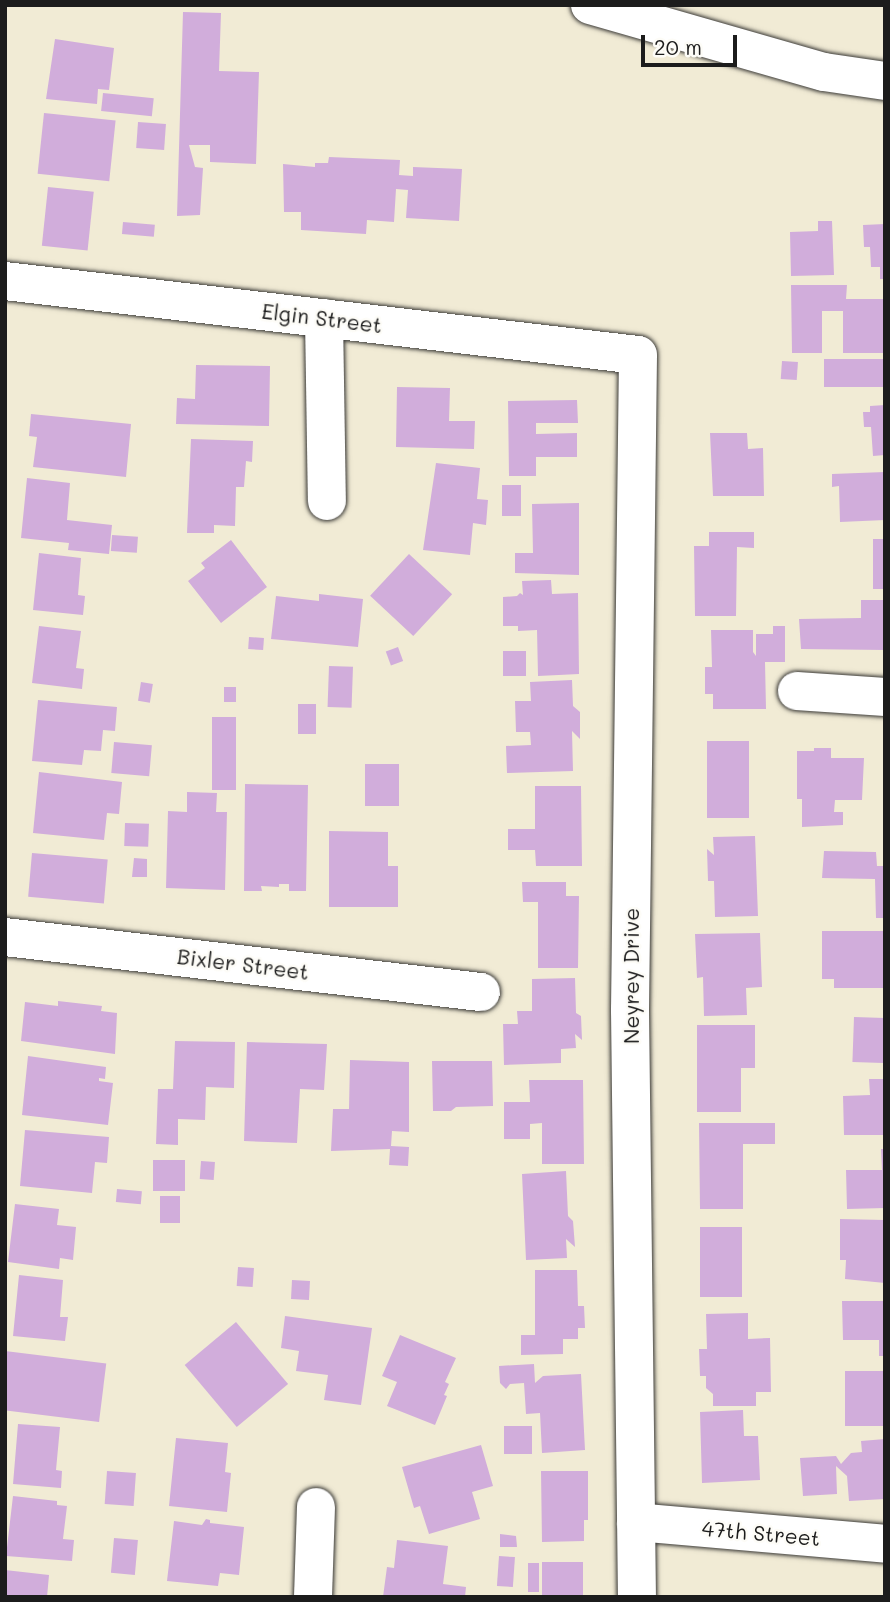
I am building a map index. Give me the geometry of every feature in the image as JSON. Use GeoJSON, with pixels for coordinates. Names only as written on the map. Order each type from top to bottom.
{"type":"FeatureCollection","features":[{"type":"Feature","properties":{"kind":"street"},"geometry":{"type":"LineString","coordinates":[[590,5],[824,72],[885,81]]}},
{"type":"Feature","properties":{"kind":"street","name":"Elgin Street"},"geometry":{"type":"LineString","coordinates":[[5,281],[638,355]]}},
{"type":"Feature","properties":{"kind":"street"},"geometry":{"type":"LineString","coordinates":[[324,318],[327,500]]}},
{"type":"Feature","properties":{"kind":"street","name":"Neyrey Drive"},"geometry":{"type":"LineString","coordinates":[[637,1597],[630,1010],[638,355]]}},
{"type":"Feature","properties":{"kind":"street"},"geometry":{"type":"LineString","coordinates":[[797,691],[885,697]]}},
{"type":"Feature","properties":{"kind":"street","name":"Bixler Street"},"geometry":{"type":"LineString","coordinates":[[5,937],[481,992]]}},
{"type":"Feature","properties":{"kind":"street"},"geometry":{"type":"LineString","coordinates":[[313,1597],[316,1507]]}},
{"type":"Feature","properties":{"kind":"street","name":"47th Street"},"geometry":{"type":"LineString","coordinates":[[636,1522],[885,1544]]}},
{"type":"Feature","properties":{"kind":"building"},"geometry":{"type":"Polygon","coordinates":[[[183,12],[221,13],[219,71],[259,72],[256,164],[210,162],[210,145],[189,145],[195,167],[203,168],[200,215],[177,216],[183,12]]]}},
{"type":"Feature","properties":{"kind":"building"},"geometry":{"type":"Polygon","coordinates":[[[55,39],[114,48],[109,90],[98,89],[97,104],[46,99],[55,39]]]}},
{"type":"Feature","properties":{"kind":"building"},"geometry":{"type":"Polygon","coordinates":[[[103,93],[154,98],[152,116],[101,111],[103,93]]]}},
{"type":"Feature","properties":{"kind":"building"},"geometry":{"type":"Polygon","coordinates":[[[44,113],[116,121],[109,181],[38,174],[44,113]]]}},
{"type":"Feature","properties":{"kind":"building"},"geometry":{"type":"Polygon","coordinates":[[[138,122],[166,124],[164,150],[136,148],[138,122]]]}},
{"type":"Feature","properties":{"kind":"building"},"geometry":{"type":"Polygon","coordinates":[[[329,157],[400,160],[399,175],[413,176],[413,167],[462,169],[459,221],[406,218],[408,190],[396,189],[394,222],[367,220],[366,234],[301,230],[301,212],[284,212],[283,164],[315,167],[315,163],[328,163],[329,157]]]}},
{"type":"Feature","properties":{"kind":"building"},"geometry":{"type":"Polygon","coordinates":[[[48,187],[94,192],[88,250],[42,246],[48,187]]]}},
{"type":"Feature","properties":{"kind":"building"},"geometry":{"type":"Polygon","coordinates":[[[818,221],[832,221],[834,275],[791,276],[790,232],[818,231],[818,221]]]}},
{"type":"Feature","properties":{"kind":"building"},"geometry":{"type":"Polygon","coordinates":[[[123,222],[155,225],[154,237],[122,234],[123,222]]]}},
{"type":"Feature","properties":{"kind":"building"},"geometry":{"type":"Polygon","coordinates":[[[885,224],[885,279],[880,279],[880,267],[871,267],[870,247],[864,247],[863,225],[885,224]]]}},
{"type":"Feature","properties":{"kind":"building"},"geometry":{"type":"Polygon","coordinates":[[[791,285],[847,285],[846,299],[885,299],[885,353],[843,353],[843,311],[822,311],[822,353],[792,353],[791,285]]]}},
{"type":"Feature","properties":{"kind":"building"},"geometry":{"type":"Polygon","coordinates":[[[824,359],[885,359],[885,387],[824,387],[824,359]]]}},
{"type":"Feature","properties":{"kind":"building"},"geometry":{"type":"Polygon","coordinates":[[[782,361],[798,362],[797,380],[781,379],[782,361]]]}},
{"type":"Feature","properties":{"kind":"building"},"geometry":{"type":"Polygon","coordinates":[[[196,365],[270,366],[269,426],[176,424],[177,398],[195,399],[196,365]]]}},
{"type":"Feature","properties":{"kind":"building"},"geometry":{"type":"Polygon","coordinates":[[[397,387],[450,388],[449,421],[475,421],[474,449],[396,447],[397,387]]]}},
{"type":"Feature","properties":{"kind":"building"},"geometry":{"type":"Polygon","coordinates":[[[577,400],[578,423],[536,423],[536,434],[577,433],[577,457],[536,457],[536,476],[509,476],[508,401],[577,400]]]}},
{"type":"Feature","properties":{"kind":"building"},"geometry":{"type":"Polygon","coordinates":[[[885,405],[885,455],[873,456],[871,427],[864,427],[863,412],[870,412],[870,406],[885,405]]]}},
{"type":"Feature","properties":{"kind":"building"},"geometry":{"type":"Polygon","coordinates":[[[31,414],[131,424],[126,477],[33,467],[37,437],[29,436],[31,414]]]}},
{"type":"Feature","properties":{"kind":"building"},"geometry":{"type":"Polygon","coordinates":[[[710,433],[747,433],[748,449],[763,448],[764,496],[713,496],[710,433]]]}},
{"type":"Feature","properties":{"kind":"building"},"geometry":{"type":"Polygon","coordinates":[[[191,439],[253,441],[252,462],[246,461],[244,487],[236,487],[235,526],[214,525],[214,533],[187,533],[191,439]]]}},
{"type":"Feature","properties":{"kind":"building"},"geometry":{"type":"Polygon","coordinates":[[[436,463],[480,468],[477,499],[488,500],[486,525],[473,523],[470,555],[423,550],[436,463]]]}},
{"type":"Feature","properties":{"kind":"building"},"geometry":{"type":"Polygon","coordinates":[[[885,472],[885,520],[840,522],[839,486],[832,487],[832,474],[885,472]]]}},
{"type":"Feature","properties":{"kind":"building"},"geometry":{"type":"Polygon","coordinates":[[[27,478],[70,483],[67,520],[112,525],[109,554],[68,550],[69,543],[21,538],[27,478]]]}},
{"type":"Feature","properties":{"kind":"building"},"geometry":{"type":"Polygon","coordinates":[[[502,485],[521,485],[521,516],[502,516],[502,485]]]}},
{"type":"Feature","properties":{"kind":"building"},"geometry":{"type":"Polygon","coordinates":[[[579,503],[579,575],[515,573],[515,553],[533,553],[532,504],[579,503]]]}},
{"type":"Feature","properties":{"kind":"building"},"geometry":{"type":"Polygon","coordinates":[[[709,532],[754,532],[754,548],[737,547],[736,616],[695,616],[694,546],[709,546],[709,532]]]}},
{"type":"Feature","properties":{"kind":"building"},"geometry":{"type":"Polygon","coordinates":[[[112,535],[138,537],[137,553],[111,551],[112,535]]]}},
{"type":"Feature","properties":{"kind":"building"},"geometry":{"type":"Polygon","coordinates":[[[873,539],[885,539],[885,589],[873,589],[873,539]]]}},
{"type":"Feature","properties":{"kind":"building"},"geometry":{"type":"Polygon","coordinates":[[[231,540],[267,587],[221,623],[188,581],[205,568],[201,563],[231,540]]]}},
{"type":"Feature","properties":{"kind":"building"},"geometry":{"type":"Polygon","coordinates":[[[39,553],[81,558],[78,595],[85,596],[83,615],[33,610],[39,553]]]}},
{"type":"Feature","properties":{"kind":"building"},"geometry":{"type":"Polygon","coordinates":[[[409,554],[452,594],[413,636],[370,596],[409,554]]]}},
{"type":"Feature","properties":{"kind":"building"},"geometry":{"type":"Polygon","coordinates":[[[551,580],[552,594],[578,593],[579,674],[538,676],[537,630],[518,631],[518,626],[503,626],[503,597],[517,596],[520,593],[523,595],[522,581],[551,580]]]}},
{"type":"Feature","properties":{"kind":"building"},"geometry":{"type":"Polygon","coordinates":[[[319,594],[363,599],[358,647],[271,639],[276,596],[319,601],[319,594]]]}},
{"type":"Feature","properties":{"kind":"building"},"geometry":{"type":"Polygon","coordinates":[[[861,600],[885,600],[885,650],[801,649],[799,619],[861,618],[861,600]]]}},
{"type":"Feature","properties":{"kind":"building"},"geometry":{"type":"Polygon","coordinates":[[[39,626],[81,631],[76,668],[84,669],[82,689],[32,683],[39,626]]]}},
{"type":"Feature","properties":{"kind":"building"},"geometry":{"type":"Polygon","coordinates":[[[773,626],[785,626],[785,662],[765,662],[766,709],[713,709],[713,694],[705,694],[705,667],[712,667],[711,630],[753,630],[753,652],[756,656],[756,634],[773,634],[773,626]]]}},
{"type":"Feature","properties":{"kind":"building"},"geometry":{"type":"Polygon","coordinates":[[[249,637],[264,638],[263,650],[248,649],[249,637]]]}},
{"type":"Feature","properties":{"kind":"building"},"geometry":{"type":"Polygon","coordinates":[[[398,647],[403,661],[391,666],[386,651],[398,647]]]}},
{"type":"Feature","properties":{"kind":"building"},"geometry":{"type":"Polygon","coordinates":[[[503,651],[526,651],[526,676],[503,676],[503,651]]]}},
{"type":"Feature","properties":{"kind":"building"},"geometry":{"type":"Polygon","coordinates":[[[329,666],[353,667],[352,708],[328,707],[329,666]]]}},
{"type":"Feature","properties":{"kind":"building"},"geometry":{"type":"Polygon","coordinates":[[[572,680],[573,706],[580,712],[580,739],[572,731],[573,771],[507,773],[506,746],[531,745],[530,732],[516,732],[515,701],[531,701],[530,682],[572,680]]]}},
{"type":"Feature","properties":{"kind":"building"},"geometry":{"type":"Polygon","coordinates":[[[141,682],[153,684],[150,703],[138,701],[141,682]]]}},
{"type":"Feature","properties":{"kind":"building"},"geometry":{"type":"Polygon","coordinates":[[[224,687],[236,687],[236,702],[224,702],[224,687]]]}},
{"type":"Feature","properties":{"kind":"building"},"geometry":{"type":"Polygon","coordinates":[[[38,700],[117,707],[115,731],[103,730],[101,751],[84,750],[82,765],[32,761],[38,700]]]}},
{"type":"Feature","properties":{"kind":"building"},"geometry":{"type":"Polygon","coordinates":[[[298,704],[316,704],[316,734],[298,734],[298,704]]]}},
{"type":"Feature","properties":{"kind":"building"},"geometry":{"type":"Polygon","coordinates":[[[212,717],[236,717],[236,790],[212,790],[212,717]]]}},
{"type":"Feature","properties":{"kind":"building"},"geometry":{"type":"Polygon","coordinates":[[[707,741],[749,741],[749,818],[707,818],[707,741]]]}},
{"type":"Feature","properties":{"kind":"building"},"geometry":{"type":"Polygon","coordinates":[[[114,742],[152,745],[149,776],[111,773],[114,742]]]}},
{"type":"Feature","properties":{"kind":"building"},"geometry":{"type":"Polygon","coordinates":[[[814,748],[831,748],[831,758],[864,758],[862,800],[835,800],[834,812],[843,812],[843,825],[802,827],[802,799],[797,799],[797,751],[814,751],[814,748]]]}},
{"type":"Feature","properties":{"kind":"building"},"geometry":{"type":"Polygon","coordinates":[[[365,764],[399,764],[399,806],[365,806],[365,764]]]}},
{"type":"Feature","properties":{"kind":"building"},"geometry":{"type":"Polygon","coordinates":[[[39,772],[122,782],[119,814],[107,813],[104,840],[33,833],[39,772]]]}},
{"type":"Feature","properties":{"kind":"building"},"geometry":{"type":"Polygon","coordinates":[[[245,784],[308,785],[306,891],[289,891],[289,884],[279,884],[279,887],[261,886],[262,891],[244,891],[245,784]]]}},
{"type":"Feature","properties":{"kind":"building"},"geometry":{"type":"Polygon","coordinates":[[[535,786],[581,786],[582,866],[536,866],[535,850],[508,850],[508,829],[535,829],[535,786]]]}},
{"type":"Feature","properties":{"kind":"building"},"geometry":{"type":"Polygon","coordinates":[[[187,792],[217,793],[216,812],[227,812],[225,890],[166,888],[168,811],[187,812],[187,792]]]}},
{"type":"Feature","properties":{"kind":"building"},"geometry":{"type":"Polygon","coordinates":[[[125,823],[149,824],[148,847],[124,846],[125,823]]]}},
{"type":"Feature","properties":{"kind":"building"},"geometry":{"type":"Polygon","coordinates":[[[329,831],[388,832],[388,866],[398,866],[398,907],[329,907],[329,831]]]}},
{"type":"Feature","properties":{"kind":"building"},"geometry":{"type":"Polygon","coordinates":[[[755,836],[758,916],[715,917],[714,881],[708,881],[707,849],[714,855],[713,837],[755,836]]]}},
{"type":"Feature","properties":{"kind":"building"},"geometry":{"type":"Polygon","coordinates":[[[824,851],[876,852],[877,866],[885,866],[885,918],[876,918],[875,879],[822,878],[824,851]]]}},
{"type":"Feature","properties":{"kind":"building"},"geometry":{"type":"Polygon","coordinates":[[[32,853],[108,860],[104,903],[28,897],[32,853]]]}},
{"type":"Feature","properties":{"kind":"building"},"geometry":{"type":"Polygon","coordinates":[[[134,858],[147,859],[147,877],[132,877],[134,858]]]}},
{"type":"Feature","properties":{"kind":"building"},"geometry":{"type":"Polygon","coordinates":[[[522,882],[566,882],[566,896],[579,896],[578,968],[538,968],[538,902],[523,902],[522,882]]]}},
{"type":"Feature","properties":{"kind":"building"},"geometry":{"type":"Polygon","coordinates":[[[822,931],[885,931],[885,988],[834,988],[834,979],[822,979],[822,931]]]}},
{"type":"Feature","properties":{"kind":"building"},"geometry":{"type":"Polygon","coordinates":[[[760,933],[762,987],[746,988],[747,1015],[704,1016],[703,977],[697,978],[695,934],[760,933]]]}},
{"type":"Feature","properties":{"kind":"building"},"geometry":{"type":"Polygon","coordinates":[[[575,978],[576,1013],[581,1016],[582,1040],[575,1034],[576,1048],[561,1049],[561,1063],[504,1065],[503,1024],[518,1024],[517,1011],[532,1011],[532,979],[575,978]]]}},
{"type":"Feature","properties":{"kind":"building"},"geometry":{"type":"Polygon","coordinates":[[[58,1001],[102,1006],[101,1011],[117,1013],[115,1054],[21,1041],[25,1002],[58,1006],[58,1001]]]}},
{"type":"Feature","properties":{"kind":"building"},"geometry":{"type":"Polygon","coordinates":[[[854,1017],[885,1018],[883,1063],[852,1062],[854,1017]]]}},
{"type":"Feature","properties":{"kind":"building"},"geometry":{"type":"Polygon","coordinates":[[[697,1025],[755,1025],[755,1068],[741,1068],[741,1112],[697,1112],[697,1025]]]}},
{"type":"Feature","properties":{"kind":"building"},"geometry":{"type":"Polygon","coordinates":[[[175,1041],[235,1042],[234,1088],[206,1087],[205,1120],[178,1119],[178,1145],[156,1144],[158,1089],[173,1089],[175,1041]]]}},
{"type":"Feature","properties":{"kind":"building"},"geometry":{"type":"Polygon","coordinates":[[[247,1042],[327,1044],[324,1090],[300,1089],[297,1143],[244,1141],[247,1042]]]}},
{"type":"Feature","properties":{"kind":"building"},"geometry":{"type":"Polygon","coordinates":[[[28,1056],[106,1067],[105,1079],[99,1078],[99,1081],[113,1083],[108,1125],[22,1115],[28,1056]]]}},
{"type":"Feature","properties":{"kind":"building"},"geometry":{"type":"Polygon","coordinates":[[[350,1060],[409,1062],[409,1132],[392,1131],[391,1146],[409,1147],[408,1166],[389,1165],[390,1149],[331,1151],[333,1109],[349,1109],[350,1060]]]}},
{"type":"Feature","properties":{"kind":"building"},"geometry":{"type":"Polygon","coordinates":[[[432,1061],[492,1061],[493,1106],[433,1111],[432,1061]]]}},
{"type":"Feature","properties":{"kind":"building"},"geometry":{"type":"Polygon","coordinates":[[[869,1079],[885,1079],[885,1135],[844,1135],[843,1096],[870,1095],[869,1079]]]}},
{"type":"Feature","properties":{"kind":"building"},"geometry":{"type":"Polygon","coordinates":[[[529,1080],[583,1080],[584,1164],[542,1164],[542,1123],[530,1124],[530,1139],[504,1139],[504,1102],[530,1102],[529,1080]]]}},
{"type":"Feature","properties":{"kind":"building"},"geometry":{"type":"Polygon","coordinates":[[[699,1123],[775,1123],[775,1144],[743,1144],[743,1209],[700,1209],[699,1123]]]}},
{"type":"Feature","properties":{"kind":"building"},"geometry":{"type":"Polygon","coordinates":[[[25,1130],[109,1137],[107,1163],[95,1162],[92,1193],[20,1186],[25,1130]]]}},
{"type":"Feature","properties":{"kind":"building"},"geometry":{"type":"Polygon","coordinates":[[[881,1149],[885,1149],[885,1208],[847,1209],[846,1170],[882,1170],[881,1149]]]}},
{"type":"Feature","properties":{"kind":"building"},"geometry":{"type":"Polygon","coordinates":[[[153,1160],[185,1160],[185,1191],[153,1191],[153,1160]]]}},
{"type":"Feature","properties":{"kind":"building"},"geometry":{"type":"Polygon","coordinates":[[[201,1161],[215,1162],[214,1180],[200,1179],[201,1161]]]}},
{"type":"Feature","properties":{"kind":"building"},"geometry":{"type":"Polygon","coordinates":[[[566,1171],[568,1216],[573,1221],[575,1247],[566,1239],[567,1258],[526,1260],[522,1174],[566,1171]]]}},
{"type":"Feature","properties":{"kind":"building"},"geometry":{"type":"Polygon","coordinates":[[[117,1189],[142,1191],[141,1204],[116,1202],[117,1189]]]}},
{"type":"Feature","properties":{"kind":"building"},"geometry":{"type":"Polygon","coordinates":[[[160,1196],[180,1196],[180,1223],[160,1223],[160,1196]]]}},
{"type":"Feature","properties":{"kind":"building"},"geometry":{"type":"Polygon","coordinates":[[[15,1204],[59,1209],[57,1225],[76,1227],[73,1260],[60,1258],[59,1269],[8,1262],[15,1204]]]}},
{"type":"Feature","properties":{"kind":"building"},"geometry":{"type":"Polygon","coordinates":[[[840,1219],[885,1220],[885,1283],[845,1279],[846,1260],[840,1260],[840,1219]]]}},
{"type":"Feature","properties":{"kind":"building"},"geometry":{"type":"Polygon","coordinates":[[[700,1227],[742,1227],[742,1297],[700,1297],[700,1227]]]}},
{"type":"Feature","properties":{"kind":"building"},"geometry":{"type":"Polygon","coordinates":[[[238,1267],[254,1268],[253,1287],[237,1286],[238,1267]]]}},
{"type":"Feature","properties":{"kind":"building"},"geometry":{"type":"Polygon","coordinates":[[[535,1270],[577,1270],[578,1306],[584,1306],[585,1328],[578,1328],[578,1339],[563,1339],[563,1354],[521,1355],[521,1335],[535,1335],[535,1270]]]}},
{"type":"Feature","properties":{"kind":"building"},"geometry":{"type":"Polygon","coordinates":[[[19,1275],[63,1280],[60,1317],[68,1317],[65,1341],[13,1336],[19,1275]]]}},
{"type":"Feature","properties":{"kind":"building"},"geometry":{"type":"Polygon","coordinates":[[[292,1280],[310,1281],[309,1300],[291,1299],[292,1280]]]}},
{"type":"Feature","properties":{"kind":"building"},"geometry":{"type":"Polygon","coordinates":[[[842,1301],[885,1301],[885,1356],[879,1356],[879,1340],[843,1340],[842,1301]]]}},
{"type":"Feature","properties":{"kind":"building"},"geometry":{"type":"Polygon","coordinates":[[[748,1313],[748,1339],[770,1338],[771,1392],[756,1392],[756,1406],[713,1406],[713,1394],[706,1388],[706,1376],[700,1376],[699,1349],[707,1349],[706,1314],[748,1313]]]}},
{"type":"Feature","properties":{"kind":"building"},"geometry":{"type":"Polygon","coordinates":[[[285,1316],[372,1328],[361,1405],[324,1400],[328,1375],[296,1371],[299,1351],[281,1348],[285,1316]]]}},
{"type":"Feature","properties":{"kind":"building"},"geometry":{"type":"Polygon","coordinates":[[[236,1322],[288,1384],[237,1427],[185,1365],[236,1322]]]}},
{"type":"Feature","properties":{"kind":"building"},"geometry":{"type":"Polygon","coordinates":[[[400,1335],[456,1358],[445,1382],[449,1384],[444,1395],[447,1396],[435,1425],[387,1406],[397,1382],[382,1376],[400,1335]]]}},
{"type":"Feature","properties":{"kind":"building"},"geometry":{"type":"Polygon","coordinates":[[[5,1351],[106,1363],[99,1422],[5,1410],[5,1351]]]}},
{"type":"Feature","properties":{"kind":"building"},"geometry":{"type":"Polygon","coordinates":[[[534,1364],[535,1383],[543,1376],[581,1374],[585,1450],[542,1453],[540,1413],[526,1414],[524,1383],[510,1384],[506,1389],[500,1383],[499,1366],[534,1364]]]}},
{"type":"Feature","properties":{"kind":"building"},"geometry":{"type":"Polygon","coordinates":[[[845,1371],[885,1371],[885,1426],[845,1426],[845,1371]]]}},
{"type":"Feature","properties":{"kind":"building"},"geometry":{"type":"Polygon","coordinates":[[[743,1410],[744,1436],[758,1436],[760,1480],[702,1483],[700,1412],[743,1410]]]}},
{"type":"Feature","properties":{"kind":"building"},"geometry":{"type":"Polygon","coordinates":[[[18,1424],[60,1427],[56,1470],[62,1471],[61,1488],[13,1484],[18,1424]]]}},
{"type":"Feature","properties":{"kind":"building"},"geometry":{"type":"Polygon","coordinates":[[[504,1426],[532,1426],[532,1454],[504,1454],[504,1426]]]}},
{"type":"Feature","properties":{"kind":"building"},"geometry":{"type":"Polygon","coordinates":[[[176,1438],[228,1443],[225,1472],[231,1473],[227,1512],[169,1506],[176,1438]]]}},
{"type":"Feature","properties":{"kind":"building"},"geometry":{"type":"Polygon","coordinates":[[[885,1439],[885,1499],[849,1501],[847,1476],[836,1466],[837,1494],[803,1496],[800,1458],[836,1456],[841,1464],[851,1453],[862,1452],[861,1441],[885,1439]]]}},
{"type":"Feature","properties":{"kind":"building"},"geometry":{"type":"Polygon","coordinates":[[[481,1445],[493,1486],[472,1492],[480,1519],[429,1534],[420,1506],[414,1508],[402,1467],[481,1445]]]}},
{"type":"Feature","properties":{"kind":"building"},"geometry":{"type":"Polygon","coordinates":[[[107,1471],[136,1473],[134,1506],[105,1504],[107,1471]]]}},
{"type":"Feature","properties":{"kind":"building"},"geometry":{"type":"Polygon","coordinates":[[[541,1471],[588,1471],[588,1520],[584,1520],[584,1541],[542,1542],[541,1471]]]}},
{"type":"Feature","properties":{"kind":"building"},"geometry":{"type":"Polygon","coordinates":[[[13,1496],[57,1501],[57,1505],[67,1506],[63,1539],[74,1540],[72,1561],[6,1556],[13,1496]]]}},
{"type":"Feature","properties":{"kind":"building"},"geometry":{"type":"Polygon","coordinates":[[[206,1519],[210,1520],[210,1523],[244,1527],[239,1575],[220,1573],[218,1586],[167,1581],[174,1521],[202,1525],[206,1519]]]}},
{"type":"Feature","properties":{"kind":"building"},"geometry":{"type":"Polygon","coordinates":[[[500,1534],[516,1536],[517,1547],[500,1547],[500,1534]]]}},
{"type":"Feature","properties":{"kind":"building"},"geometry":{"type":"Polygon","coordinates":[[[114,1538],[138,1540],[135,1575],[111,1573],[114,1538]]]}},
{"type":"Feature","properties":{"kind":"building"},"geometry":{"type":"Polygon","coordinates":[[[397,1540],[448,1546],[443,1584],[466,1587],[465,1597],[383,1597],[387,1567],[394,1568],[397,1540]]]}},
{"type":"Feature","properties":{"kind":"building"},"geometry":{"type":"Polygon","coordinates":[[[499,1556],[515,1557],[513,1587],[497,1586],[499,1556]]]}},
{"type":"Feature","properties":{"kind":"building"},"geometry":{"type":"Polygon","coordinates":[[[542,1562],[583,1562],[583,1597],[542,1597],[542,1562]]]}},
{"type":"Feature","properties":{"kind":"building"},"geometry":{"type":"Polygon","coordinates":[[[528,1563],[539,1563],[539,1592],[528,1592],[528,1563]]]}},
{"type":"Feature","properties":{"kind":"building"},"geometry":{"type":"Polygon","coordinates":[[[5,1570],[49,1575],[47,1597],[5,1597],[5,1570]]]}}]}
